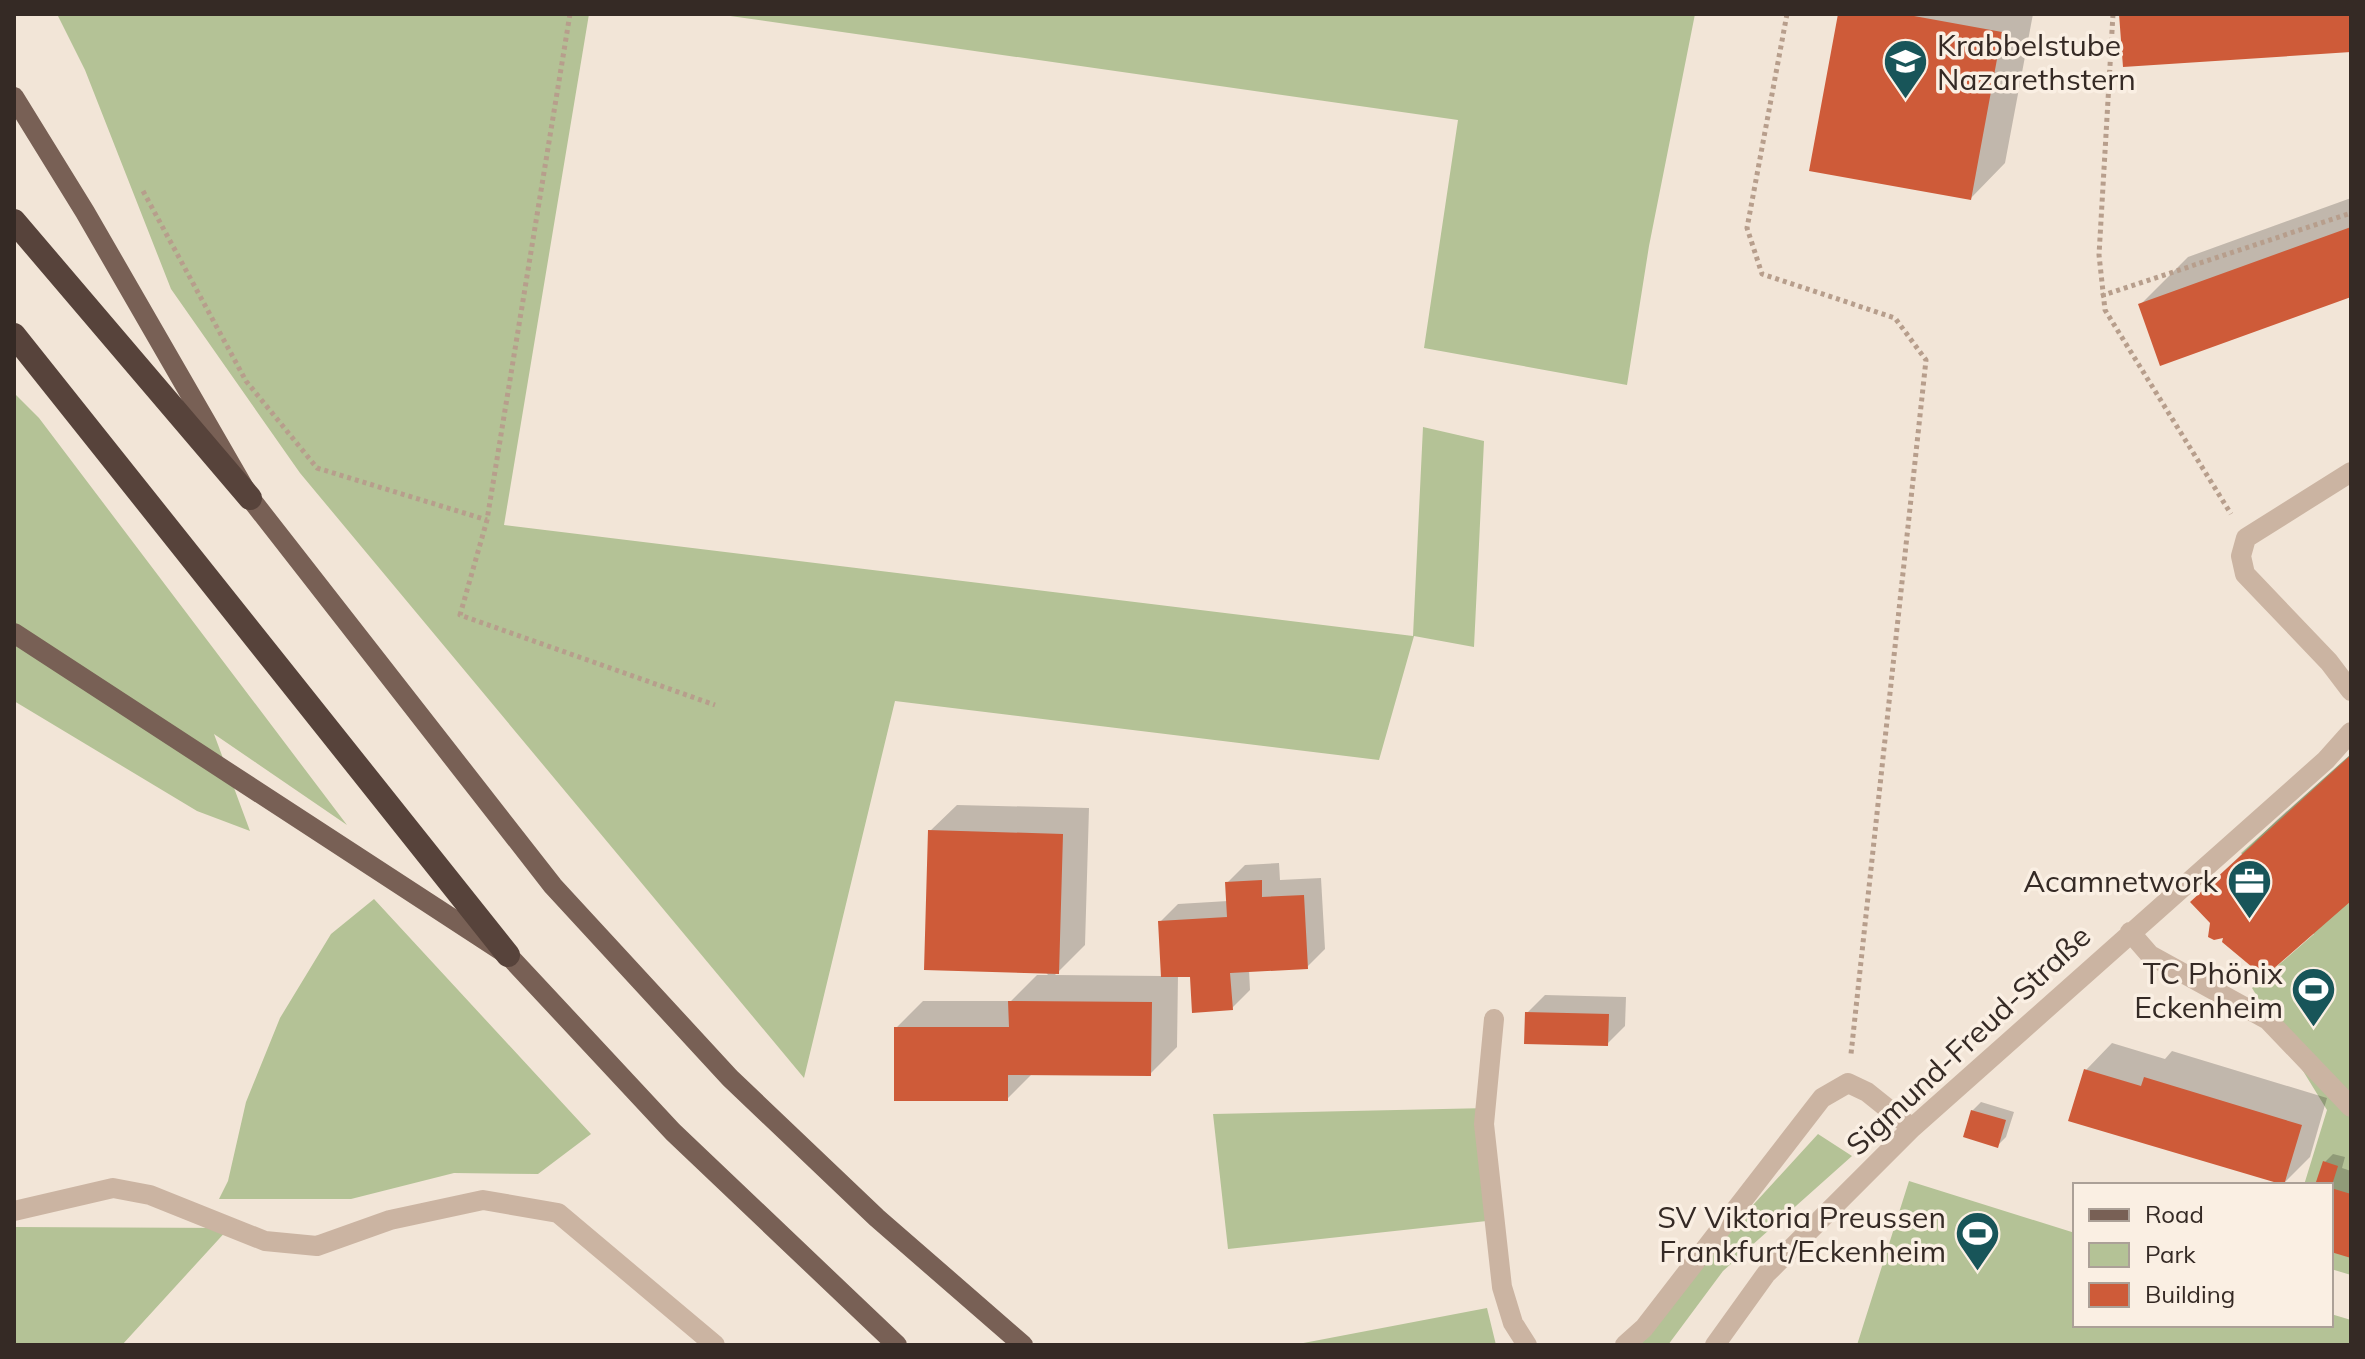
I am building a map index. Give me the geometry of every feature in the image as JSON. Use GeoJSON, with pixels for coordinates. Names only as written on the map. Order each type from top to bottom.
{"type":"FeatureCollection","features":[{"type":"Feature","properties":{"kind":"highway"},"geometry":{"type":"LineString","coordinates":[[14,221],[250,498]]}},
{"type":"Feature","properties":{"kind":"highway"},"geometry":{"type":"LineString","coordinates":[[14,335],[508,955]]}},
{"type":"Feature","properties":{"kind":"main road"},"geometry":{"type":"LineString","coordinates":[[14,97],[85,212],[250,498],[553,886],[730,1078],[877,1218],[1023,1345]]}},
{"type":"Feature","properties":{"kind":"main road"},"geometry":{"type":"LineString","coordinates":[[14,633],[508,955],[673,1132],[897,1345]]}},
{"type":"Feature","properties":{"kind":"lane"},"geometry":{"type":"LineString","coordinates":[[2351,472],[2246,538],[2241,556],[2245,574],[2329,662],[2351,691]]}},
{"type":"Feature","properties":{"kind":"lane","name":"Sigmund-Freud-Straße"},"geometry":{"type":"LineString","coordinates":[[1715,1345],[1766,1274],[1912,1128],[2326,760],[2351,732]]}},
{"type":"Feature","properties":{"kind":"lane"},"geometry":{"type":"LineString","coordinates":[[2130,932],[2150,955],[2268,1020],[2351,1107]]}},
{"type":"Feature","properties":{"kind":"lane"},"geometry":{"type":"LineString","coordinates":[[1494,1019],[1484,1124],[1502,1287],[1513,1323],[1527,1345]]}},
{"type":"Feature","properties":{"kind":"lane"},"geometry":{"type":"LineString","coordinates":[[1625,1345],[1644,1328],[1822,1098],[1848,1083],[1867,1092],[1912,1128]]}},
{"type":"Feature","properties":{"kind":"lane"},"geometry":{"type":"LineString","coordinates":[[14,1211],[113,1188],[150,1195],[265,1241],[317,1246],[390,1220],[483,1200],[558,1213],[715,1345]]}},
{"type":"Feature","properties":{"kind":"path"},"geometry":{"type":"LineString","coordinates":[[570,14],[487,520],[460,615],[715,705]]}},
{"type":"Feature","properties":{"kind":"path"},"geometry":{"type":"LineString","coordinates":[[1787,14],[1747,228],[1762,274],[1895,318],[1926,360],[1848,1083]]}},
{"type":"Feature","properties":{"kind":"path"},"geometry":{"type":"LineString","coordinates":[[2113,14],[2099,255],[2101,296],[2105,310],[2246,538]]}},
{"type":"Feature","properties":{"kind":"path"},"geometry":{"type":"LineString","coordinates":[[143,191],[246,381],[317,468],[487,520]]}},
{"type":"Feature","properties":{"kind":"path"},"geometry":{"type":"LineString","coordinates":[[2101,296],[2351,213]]}},
{"type":"Feature","properties":{"kind":"green space"},"geometry":{"type":"Polygon","coordinates":[[[57,14],[589,14],[504,525],[1413,636],[1423,427],[1484,441],[1474,647],[1414,636],[1379,760],[895,701],[804,1078],[300,473],[171,289],[85,70],[57,14]]]}},
{"type":"Feature","properties":{"kind":"green space"},"geometry":{"type":"Polygon","coordinates":[[[716,14],[1695,14],[1649,246],[1627,385],[1424,348],[1458,120],[716,14]]]}},
{"type":"Feature","properties":{"kind":"green space"},"geometry":{"type":"Polygon","coordinates":[[[14,393],[39,418],[347,825],[214,734],[250,831],[197,811],[14,701],[14,393]]]}},
{"type":"Feature","properties":{"kind":"green space","name":"TC Phönix Eckenheim"},"geometry":{"type":"Polygon","coordinates":[[[2351,754],[2351,1275],[2333,1270],[2333,1183],[2305,1183],[2327,1110],[2252,988],[2314,934],[2241,853],[2351,754]]]}},
{"type":"Feature","properties":{"kind":"green space"},"geometry":{"type":"Polygon","coordinates":[[[374,899],[591,1134],[538,1174],[454,1173],[351,1199],[219,1199],[228,1181],[246,1102],[280,1018],[331,934],[374,899]]]}},
{"type":"Feature","properties":{"kind":"green space"},"geometry":{"type":"Polygon","coordinates":[[[1489,1108],[1496,1220],[1228,1249],[1213,1114],[1489,1108]]]}},
{"type":"Feature","properties":{"kind":"green space"},"geometry":{"type":"Polygon","coordinates":[[[1818,1134],[1852,1156],[1723,1271],[1668,1345],[1625,1345],[1818,1134]]]}},
{"type":"Feature","properties":{"kind":"green space","name":"SV Viktoria Preussen Frankfurt/Eckenheim"},"geometry":{"type":"Polygon","coordinates":[[[1909,1181],[2073,1232],[2073,1327],[2333,1327],[2333,1315],[2351,1320],[2351,1345],[1857,1345],[1909,1181]]]}},
{"type":"Feature","properties":{"kind":"green space"},"geometry":{"type":"Polygon","coordinates":[[[14,1227],[229,1228],[122,1345],[14,1345],[14,1227]]]}},
{"type":"Feature","properties":{"kind":"green space"},"geometry":{"type":"Polygon","coordinates":[[[1487,1308],[1496,1345],[1293,1345],[1487,1308]]]}},
{"type":"Feature","properties":{"kind":"building","name":"Krabbelstube Nazarethstern"},"geometry":{"type":"Polygon","coordinates":[[[1838,14],[1903,14],[2002,32],[1971,200],[1809,171],[1838,14]]]}},
{"type":"Feature","properties":{"kind":"building"},"geometry":{"type":"Polygon","coordinates":[[[2119,14],[2351,14],[2351,52],[2123,67],[2119,14]]]}},
{"type":"Feature","properties":{"kind":"building"},"geometry":{"type":"Polygon","coordinates":[[[2351,227],[2351,297],[2160,366],[2138,304],[2351,227]]]}},
{"type":"Feature","properties":{"kind":"building"},"geometry":{"type":"Polygon","coordinates":[[[2351,755],[2351,901],[2264,977],[2222,942],[2223,938],[2214,940],[2208,937],[2210,923],[2190,902],[2351,755]]]}},
{"type":"Feature","properties":{"kind":"building"},"geometry":{"type":"Polygon","coordinates":[[[928,830],[1063,834],[1059,974],[924,970],[928,830]]]}},
{"type":"Feature","properties":{"kind":"building"},"geometry":{"type":"Polygon","coordinates":[[[1262,880],[1262,897],[1304,895],[1308,969],[1230,973],[1233,1010],[1192,1013],[1190,977],[1161,977],[1158,921],[1227,917],[1225,882],[1262,880]]]}},
{"type":"Feature","properties":{"kind":"building"},"geometry":{"type":"Polygon","coordinates":[[[1008,1001],[1152,1002],[1151,1076],[1008,1075],[1008,1101],[894,1101],[894,1027],[1009,1027],[1008,1001]]]}},
{"type":"Feature","properties":{"kind":"building"},"geometry":{"type":"Polygon","coordinates":[[[1525,1012],[1609,1014],[1608,1046],[1524,1044],[1525,1012]]]}},
{"type":"Feature","properties":{"kind":"building"},"geometry":{"type":"Polygon","coordinates":[[[2084,1069],[2141,1086],[2144,1077],[2302,1125],[2285,1183],[2277,1183],[2068,1121],[2084,1069]]]}},
{"type":"Feature","properties":{"kind":"building"},"geometry":{"type":"Polygon","coordinates":[[[1971,1110],[2006,1120],[1998,1148],[1963,1137],[1971,1110]]]}},
{"type":"Feature","properties":{"kind":"building"},"geometry":{"type":"Polygon","coordinates":[[[2323,1161],[2338,1166],[2333,1183],[2316,1183],[2323,1161]]]}},
{"type":"Feature","properties":{"kind":"building"},"geometry":{"type":"Polygon","coordinates":[[[2333,1189],[2351,1194],[2351,1258],[2333,1253],[2333,1189]]]}},
{"type":"Feature","properties":{"kind":"place","name":"Krabbelstube Nazarethstern"},"geometry":{"type":"Point","coordinates":[1906,101]}},
{"type":"Feature","properties":{"kind":"place","name":"Acamnetwork"},"geometry":{"type":"Point","coordinates":[2249,920]}},
{"type":"Feature","properties":{"kind":"place","name":"TC Phönix Eckenheim"},"geometry":{"type":"Point","coordinates":[2314,1029]}},
{"type":"Feature","properties":{"kind":"place","name":"SV Viktoria Preussen Frankfurt/Eckenheim"},"geometry":{"type":"Point","coordinates":[1977,1273]}}]}
